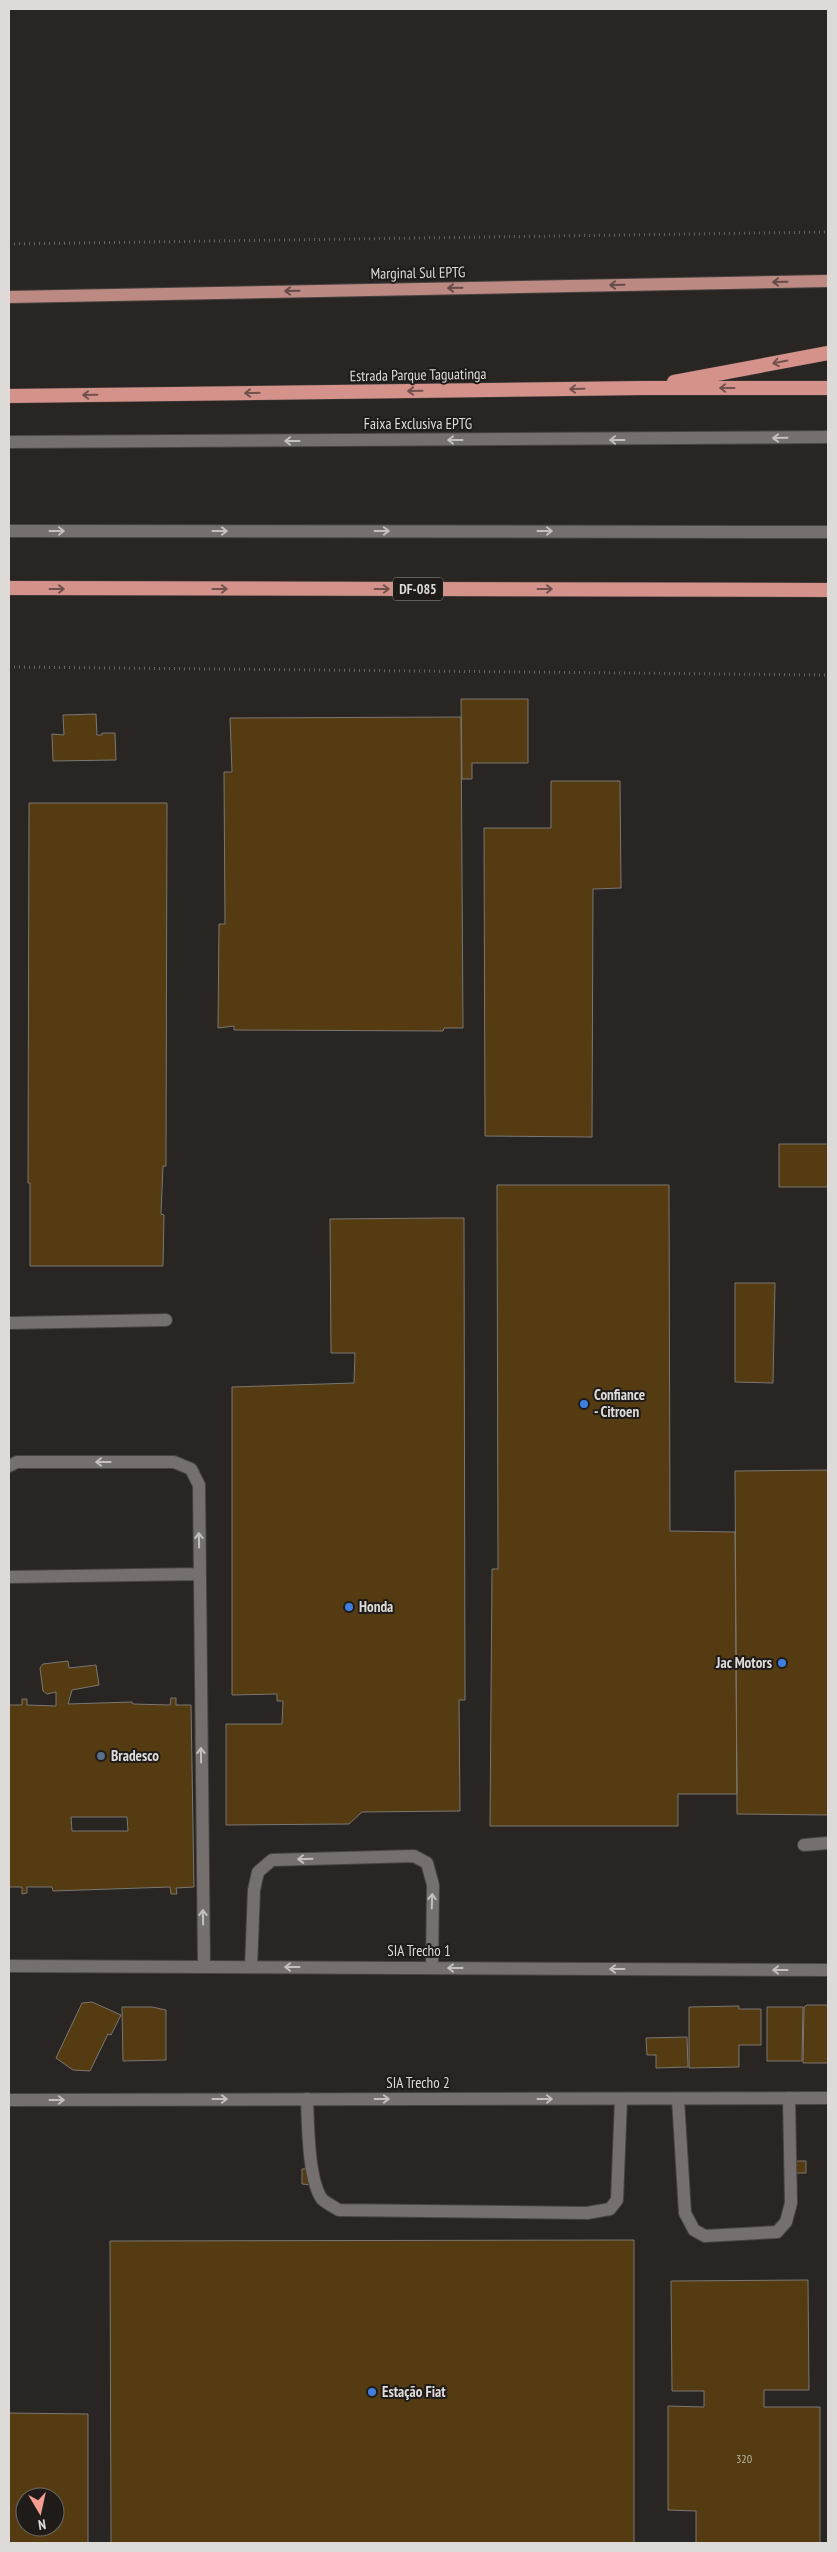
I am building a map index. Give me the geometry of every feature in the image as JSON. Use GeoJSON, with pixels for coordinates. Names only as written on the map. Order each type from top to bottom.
{"type":"FeatureCollection","features":[{"type":"Feature","properties":{"kind":"highway"},"geometry":{"type":"LineString","coordinates":[[644,388],[828,353]]}},
{"type":"Feature","properties":{"kind":"highway","name":"Estrada Parque Taguatinga"},"geometry":{"type":"LineString","coordinates":[[9,396],[644,388],[828,388]]}},
{"type":"Feature","properties":{"kind":"highway","name":"DF-085"},"geometry":{"type":"LineString","coordinates":[[9,588],[828,590]]}},
{"type":"Feature","properties":{"kind":"main road","name":"Marginal Sul EPTG"},"geometry":{"type":"LineString","coordinates":[[9,297],[828,280]]}},
{"type":"Feature","properties":{"kind":"main road","name":"Faixa Exclusiva EPTG"},"geometry":{"type":"LineString","coordinates":[[9,442],[828,437]]}},
{"type":"Feature","properties":{"kind":"main road"},"geometry":{"type":"LineString","coordinates":[[9,531],[828,532]]}},
{"type":"Feature","properties":{"kind":"main road"},"geometry":{"type":"LineString","coordinates":[[9,1323],[166,1320]]}},
{"type":"Feature","properties":{"kind":"main road"},"geometry":{"type":"LineString","coordinates":[[9,1466],[16,1462],[174,1462],[191,1469],[199,1485],[204,1966]]}},
{"type":"Feature","properties":{"kind":"main road"},"geometry":{"type":"LineString","coordinates":[[9,1577],[199,1574]]}},
{"type":"Feature","properties":{"kind":"main road"},"geometry":{"type":"LineString","coordinates":[[804,1845],[828,1843]]}},
{"type":"Feature","properties":{"kind":"main road"},"geometry":{"type":"LineString","coordinates":[[251,1967],[254,1890],[258,1872],[272,1860],[414,1856],[427,1863],[433,1885],[432,1968]]}},
{"type":"Feature","properties":{"kind":"main road","name":"SIA Trecho 1"},"geometry":{"type":"LineString","coordinates":[[9,1966],[828,1970]]}},
{"type":"Feature","properties":{"kind":"main road"},"geometry":{"type":"LineString","coordinates":[[678,2099],[685,2213],[694,2230],[706,2236],[777,2232],[786,2222],[790,2203],[788,2098]]}},
{"type":"Feature","properties":{"kind":"main road","name":"SIA Trecho 2"},"geometry":{"type":"LineString","coordinates":[[9,2100],[828,2098]]}},
{"type":"Feature","properties":{"kind":"main road"},"geometry":{"type":"LineString","coordinates":[[307,2099],[310,2152],[317,2183],[322,2199],[339,2210],[587,2213],[610,2209],[617,2200],[621,2099]]}},
{"type":"Feature","properties":{"kind":"path"},"geometry":{"type":"LineString","coordinates":[[9,244],[828,232]]}},
{"type":"Feature","properties":{"kind":"path"},"geometry":{"type":"LineString","coordinates":[[9,667],[828,675]]}},
{"type":"Feature","properties":{"kind":"building"},"geometry":{"type":"Polygon","coordinates":[[[461,699],[528,699],[528,763],[472,763],[472,779],[462,779],[461,699]]]}},
{"type":"Feature","properties":{"kind":"building"},"geometry":{"type":"Polygon","coordinates":[[[96,714],[97,735],[115,733],[116,760],[53,761],[52,734],[64,735],[63,715],[96,714]]]}},
{"type":"Feature","properties":{"kind":"building"},"geometry":{"type":"Polygon","coordinates":[[[461,717],[463,1028],[444,1028],[443,1031],[234,1030],[234,1026],[218,1028],[219,924],[225,924],[224,772],[232,772],[230,718],[461,717]]]}},
{"type":"Feature","properties":{"kind":"building"},"geometry":{"type":"Polygon","coordinates":[[[551,781],[620,781],[621,888],[593,889],[592,1137],[485,1136],[484,828],[551,828],[551,781]]]}},
{"type":"Feature","properties":{"kind":"building"},"geometry":{"type":"Polygon","coordinates":[[[29,803],[167,803],[166,1166],[163,1166],[161,1214],[164,1215],[163,1266],[30,1266],[30,1183],[28,1183],[29,803]]]}},
{"type":"Feature","properties":{"kind":"building"},"geometry":{"type":"Polygon","coordinates":[[[779,1144],[828,1144],[828,1187],[779,1187],[779,1144]]]}},
{"type":"Feature","properties":{"kind":"building","name":"Confiance - Citroen"},"geometry":{"type":"Polygon","coordinates":[[[497,1185],[669,1185],[670,1531],[735,1532],[737,1794],[678,1794],[678,1826],[490,1826],[492,1569],[498,1569],[497,1185]]]}},
{"type":"Feature","properties":{"kind":"building","name":"Honda"},"geometry":{"type":"Polygon","coordinates":[[[464,1218],[465,1700],[459,1700],[460,1811],[362,1812],[349,1824],[226,1825],[226,1724],[282,1724],[283,1701],[277,1701],[277,1694],[232,1695],[232,1387],[354,1383],[355,1353],[331,1353],[330,1219],[464,1218]]]}},
{"type":"Feature","properties":{"kind":"building"},"geometry":{"type":"Polygon","coordinates":[[[735,1283],[775,1283],[773,1383],[735,1382],[735,1283]]]}},
{"type":"Feature","properties":{"kind":"building","name":"Jac Motors"},"geometry":{"type":"Polygon","coordinates":[[[828,1470],[828,1815],[737,1814],[735,1471],[828,1470]]]}},
{"type":"Feature","properties":{"kind":"building","name":"Bradesco"},"geometry":{"type":"Polygon","coordinates":[[[68,1661],[69,1668],[96,1665],[99,1685],[72,1690],[68,1704],[132,1702],[133,1704],[170,1705],[171,1698],[176,1698],[176,1705],[191,1705],[194,1887],[176,1888],[177,1894],[171,1894],[170,1887],[53,1891],[52,1887],[27,1887],[27,1893],[22,1894],[22,1887],[9,1887],[9,1705],[22,1705],[22,1699],[27,1699],[27,1705],[56,1706],[56,1692],[47,1694],[43,1691],[40,1668],[43,1664],[68,1661]],[[71,1817],[72,1831],[128,1831],[127,1817],[71,1817]]]}},
{"type":"Feature","properties":{"kind":"building"},"geometry":{"type":"Polygon","coordinates":[[[92,2002],[121,2015],[111,2035],[108,2034],[90,2071],[73,2070],[56,2058],[82,2003],[92,2002]]]}},
{"type":"Feature","properties":{"kind":"building"},"geometry":{"type":"Polygon","coordinates":[[[807,2005],[828,2005],[828,2063],[803,2063],[804,2007],[807,2005]]]}},
{"type":"Feature","properties":{"kind":"building"},"geometry":{"type":"Polygon","coordinates":[[[739,2006],[739,2009],[761,2009],[761,2045],[739,2045],[739,2067],[689,2068],[689,2007],[739,2006]]]}},
{"type":"Feature","properties":{"kind":"building"},"geometry":{"type":"Polygon","coordinates":[[[122,2007],[152,2007],[166,2010],[166,2060],[123,2061],[122,2007]]]}},
{"type":"Feature","properties":{"kind":"building"},"geometry":{"type":"Polygon","coordinates":[[[767,2007],[803,2007],[802,2061],[767,2061],[767,2007]]]}},
{"type":"Feature","properties":{"kind":"building"},"geometry":{"type":"Polygon","coordinates":[[[687,2037],[688,2067],[656,2068],[656,2055],[647,2055],[646,2038],[687,2037]]]}},
{"type":"Feature","properties":{"kind":"building"},"geometry":{"type":"Polygon","coordinates":[[[789,2161],[806,2161],[806,2173],[789,2173],[789,2161]]]}},
{"type":"Feature","properties":{"kind":"building"},"geometry":{"type":"Polygon","coordinates":[[[312,2168],[312,2185],[302,2184],[302,2169],[312,2168]]]}},
{"type":"Feature","properties":{"kind":"building","name":"Estação Fiat"},"geometry":{"type":"Polygon","coordinates":[[[634,2240],[634,2543],[111,2543],[110,2241],[634,2240]]]}},
{"type":"Feature","properties":{"kind":"building"},"geometry":{"type":"Polygon","coordinates":[[[808,2280],[809,2390],[764,2390],[764,2407],[820,2407],[820,2543],[696,2543],[696,2511],[668,2510],[668,2406],[704,2407],[704,2391],[672,2391],[671,2281],[808,2280]]]}},
{"type":"Feature","properties":{"kind":"building"},"geometry":{"type":"Polygon","coordinates":[[[9,2413],[88,2414],[88,2543],[9,2543],[9,2413]]]}},
{"type":"Feature","properties":{"kind":"place","name":"Confiance - Citroen"},"geometry":{"type":"Point","coordinates":[584,1404]}},
{"type":"Feature","properties":{"kind":"place","name":"Honda"},"geometry":{"type":"Point","coordinates":[349,1607]}},
{"type":"Feature","properties":{"kind":"place","name":"Jac Motors"},"geometry":{"type":"Point","coordinates":[782,1663]}},
{"type":"Feature","properties":{"kind":"place","name":"Bradesco"},"geometry":{"type":"Point","coordinates":[101,1756]}},
{"type":"Feature","properties":{"kind":"place","name":"Estação Fiat"},"geometry":{"type":"Point","coordinates":[372,2392]}}]}
